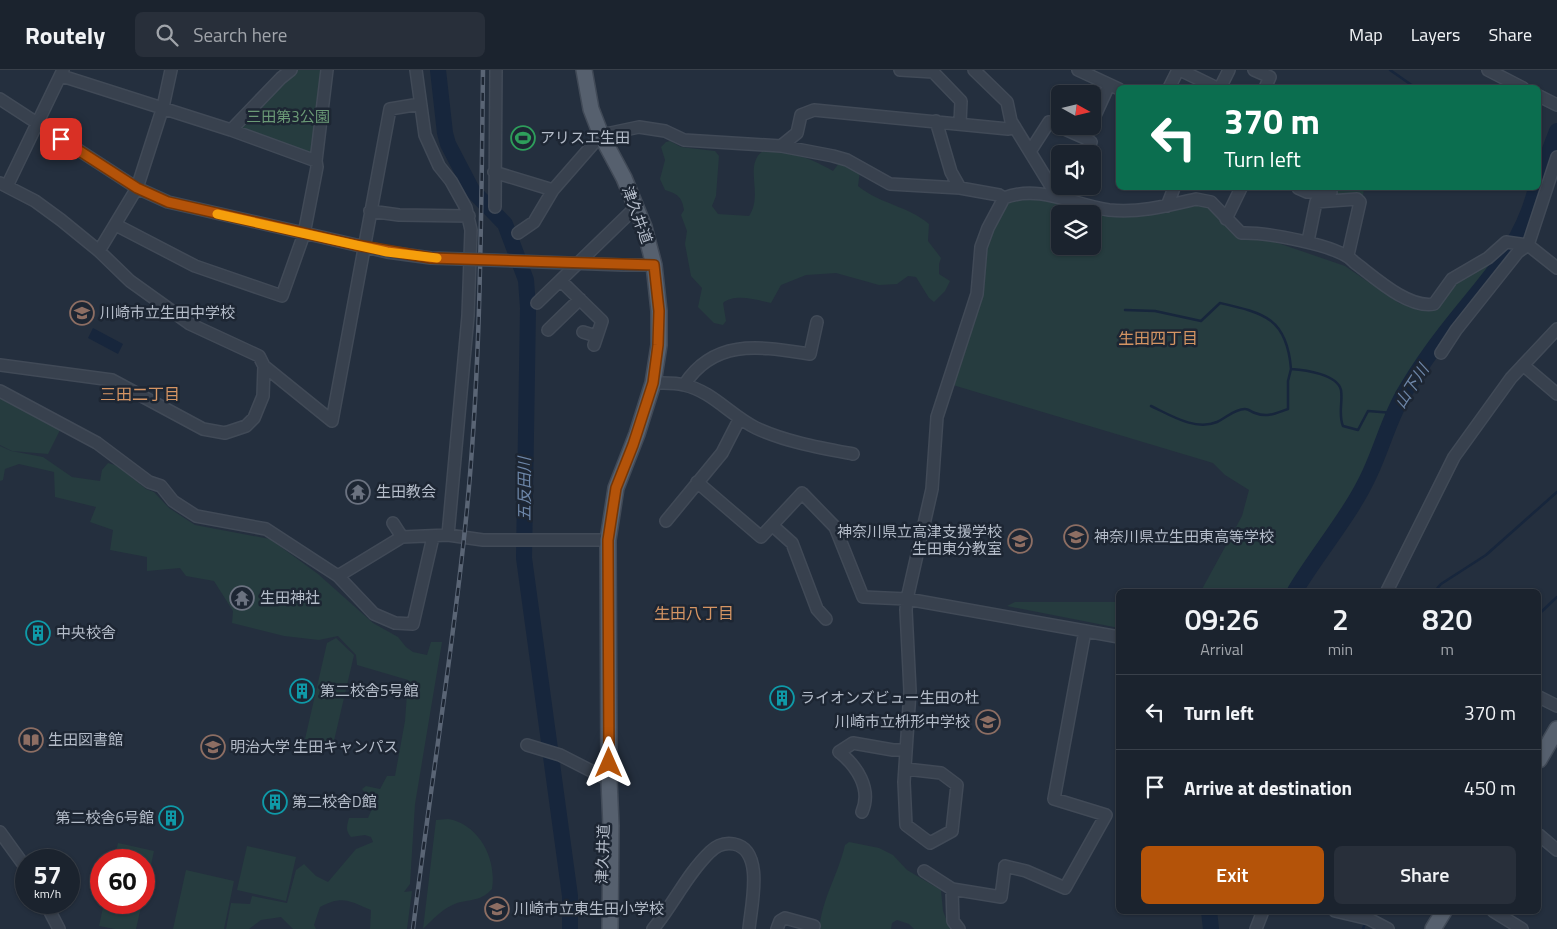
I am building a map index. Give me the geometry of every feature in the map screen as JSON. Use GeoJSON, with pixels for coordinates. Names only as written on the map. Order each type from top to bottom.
{"type":"FeatureCollection","features":[{"type":"Feature","properties":{"kind":"main road","name":"津久井道"},"geometry":{"type":"LineString","coordinates":[[587,72],[591,109],[601,135],[624,178],[636,207],[654,265],[659,311],[658,345],[653,383],[637,434],[616,488],[608,540],[609,780],[611,826],[610,929]]}},
{"type":"Feature","properties":{"kind":"main road"},"geometry":{"type":"LineString","coordinates":[[1541,757],[1557,729]]}},
{"type":"Feature","properties":{"kind":"main road","name":"津久井道"},"geometry":{"type":"LineString","coordinates":[[599,929],[604,807],[609,780]]}},
{"type":"Feature","properties":{"kind":"main road"},"geometry":{"type":"LineString","coordinates":[[1433,929],[1442,914]]}},
{"type":"Feature","properties":{"kind":"street"},"geometry":{"type":"LineString","coordinates":[[99,251],[137,188],[163,107],[171,70]]}},
{"type":"Feature","properties":{"kind":"street"},"geometry":{"type":"LineString","coordinates":[[231,130],[281,78],[292,70]]}},
{"type":"Feature","properties":{"kind":"street"},"geometry":{"type":"LineString","coordinates":[[116,225],[195,266],[282,296],[304,234],[317,167],[316,161],[327,70]]}},
{"type":"Feature","properties":{"kind":"street"},"geometry":{"type":"LineString","coordinates":[[416,70],[425,135],[438,166],[451,181],[466,208],[471,246],[468,316],[448,535]]}},
{"type":"Feature","properties":{"kind":"street"},"geometry":{"type":"LineString","coordinates":[[496,70],[494,172],[498,206]]}},
{"type":"Feature","properties":{"kind":"street"},"geometry":{"type":"LineString","coordinates":[[900,70],[933,72],[961,101],[960,124]]}},
{"type":"Feature","properties":{"kind":"street"},"geometry":{"type":"LineString","coordinates":[[1172,85],[1179,70],[1212,85]]}},
{"type":"Feature","properties":{"kind":"street"},"geometry":{"type":"LineString","coordinates":[[1221,85],[1229,70]]}},
{"type":"Feature","properties":{"kind":"street"},"geometry":{"type":"LineString","coordinates":[[1254,70],[1270,78],[1266,85]]}},
{"type":"Feature","properties":{"kind":"street"},"geometry":{"type":"LineString","coordinates":[[1488,70],[1517,85]]}},
{"type":"Feature","properties":{"kind":"street"},"geometry":{"type":"LineString","coordinates":[[1084,71],[1114,87],[1101,108]]}},
{"type":"Feature","properties":{"kind":"street"},"geometry":{"type":"LineString","coordinates":[[979,72],[1007,102],[1015,127],[1031,150],[1043,175],[1058,197]]}},
{"type":"Feature","properties":{"kind":"street"},"geometry":{"type":"LineString","coordinates":[[316,161],[63,73],[4,185],[35,202],[99,251],[130,281],[190,324],[259,356],[264,366],[332,421],[390,109],[420,104]]}},
{"type":"Feature","properties":{"kind":"street"},"geometry":{"type":"LineString","coordinates":[[1541,97],[1557,105]]}},
{"type":"Feature","properties":{"kind":"street"},"geometry":{"type":"LineString","coordinates":[[0,99],[137,188],[180,206],[364,247],[431,258],[654,265]]}},
{"type":"Feature","properties":{"kind":"street"},"geometry":{"type":"LineString","coordinates":[[781,146],[797,134],[801,115],[814,110],[1008,129],[1015,127]]}},
{"type":"Feature","properties":{"kind":"street"},"geometry":{"type":"LineString","coordinates":[[936,122],[951,172],[960,188]]}},
{"type":"Feature","properties":{"kind":"street"},"geometry":{"type":"LineString","coordinates":[[1031,150],[1049,122],[1085,138],[1092,142],[1090,145]]}},
{"type":"Feature","properties":{"kind":"street"},"geometry":{"type":"LineString","coordinates":[[518,233],[534,222],[554,190],[601,135],[639,127],[652,127],[691,142],[781,146],[847,160],[890,184],[960,188],[999,195],[1004,198],[1028,194],[1058,197],[1076,204],[1118,210],[1150,211],[1196,199],[1205,200],[1210,202],[1242,233],[1257,232],[1308,241],[1348,255],[1354,262],[1401,297],[1428,305],[1434,304],[1452,279],[1488,258],[1506,242],[1519,243],[1557,268]]}},
{"type":"Feature","properties":{"kind":"street"},"geometry":{"type":"LineString","coordinates":[[1441,353],[1456,330],[1518,252],[1519,243],[1557,157]]}},
{"type":"Feature","properties":{"kind":"street"},"geometry":{"type":"LineString","coordinates":[[494,172],[554,190]]}},
{"type":"Feature","properties":{"kind":"street"},"geometry":{"type":"LineString","coordinates":[[1167,206],[1173,190]]}},
{"type":"Feature","properties":{"kind":"street"},"geometry":{"type":"LineString","coordinates":[[1226,219],[1236,190]]}},
{"type":"Feature","properties":{"kind":"street"},"geometry":{"type":"LineString","coordinates":[[1303,190],[1308,192],[1331,192]]}},
{"type":"Feature","properties":{"kind":"street"},"geometry":{"type":"LineString","coordinates":[[906,769],[941,772],[957,785],[952,831],[930,843],[906,825],[906,769],[906,750],[910,691],[907,598],[932,490],[937,417],[977,294],[982,247],[988,228],[1004,198]]}},
{"type":"Feature","properties":{"kind":"street"},"geometry":{"type":"LineString","coordinates":[[1308,241],[1316,202],[1357,199],[1360,202],[1348,255]]}},
{"type":"Feature","properties":{"kind":"street"},"geometry":{"type":"LineString","coordinates":[[537,303],[636,207]]}},
{"type":"Feature","properties":{"kind":"street"},"geometry":{"type":"LineString","coordinates":[[370,211],[400,215],[468,216]]}},
{"type":"Feature","properties":{"kind":"street"},"geometry":{"type":"LineString","coordinates":[[561,281],[602,321],[595,341],[583,332]]}},
{"type":"Feature","properties":{"kind":"street"},"geometry":{"type":"LineString","coordinates":[[548,330],[580,299]]}},
{"type":"Feature","properties":{"kind":"street"},"geometry":{"type":"LineString","coordinates":[[684,384],[708,358],[752,346],[810,354],[817,322]]}},
{"type":"Feature","properties":{"kind":"street"},"geometry":{"type":"LineString","coordinates":[[1388,589],[1454,457],[1511,378],[1557,329]]}},
{"type":"Feature","properties":{"kind":"street"},"geometry":{"type":"LineString","coordinates":[[0,365],[112,380],[203,429],[225,433],[246,426],[259,408],[264,396],[264,366]]}},
{"type":"Feature","properties":{"kind":"street"},"geometry":{"type":"LineString","coordinates":[[1523,365],[1557,394]]}},
{"type":"Feature","properties":{"kind":"street"},"geometry":{"type":"LineString","coordinates":[[653,383],[684,384],[711,396],[740,418],[777,436],[853,454]]}},
{"type":"Feature","properties":{"kind":"street"},"geometry":{"type":"LineString","coordinates":[[0,391],[98,443],[141,476],[161,486],[173,501],[196,516],[266,529],[279,535],[324,569],[338,576],[374,614],[395,623],[414,624],[433,537]]}},
{"type":"Feature","properties":{"kind":"street"},"geometry":{"type":"LineString","coordinates":[[666,521],[722,453],[740,418]]}},
{"type":"Feature","properties":{"kind":"street"},"geometry":{"type":"LineString","coordinates":[[697,482],[761,537],[802,493],[835,527],[863,597],[907,598],[1116,636]]}},
{"type":"Feature","properties":{"kind":"street"},"geometry":{"type":"LineString","coordinates":[[393,523],[402,537]]}},
{"type":"Feature","properties":{"kind":"street"},"geometry":{"type":"LineString","coordinates":[[773,526],[792,543],[818,609],[826,619]]}},
{"type":"Feature","properties":{"kind":"street"},"geometry":{"type":"LineString","coordinates":[[338,576],[402,537],[448,535],[483,540],[608,540]]}},
{"type":"Feature","properties":{"kind":"street"},"geometry":{"type":"LineString","coordinates":[[924,871],[952,889],[1001,897],[1005,866],[1026,870],[1065,888],[1106,815],[1054,799],[1085,631]]}},
{"type":"Feature","properties":{"kind":"street"},"geometry":{"type":"LineString","coordinates":[[1541,698],[1557,706]]}},
{"type":"Feature","properties":{"kind":"street"},"geometry":{"type":"LineString","coordinates":[[862,812],[865,801],[858,772],[839,752],[854,742],[893,750],[906,750]]}},
{"type":"Feature","properties":{"kind":"street"},"geometry":{"type":"LineString","coordinates":[[526,745],[560,755],[596,771],[609,780]]}},
{"type":"Feature","properties":{"kind":"street"},"geometry":{"type":"LineString","coordinates":[[0,832],[15,853]]}},
{"type":"Feature","properties":{"kind":"street"},"geometry":{"type":"LineString","coordinates":[[1541,837],[1557,850]]}},
{"type":"Feature","properties":{"kind":"street"},"geometry":{"type":"LineString","coordinates":[[652,929],[700,862],[719,845],[728,842],[746,849],[752,857],[753,874],[749,929]]}},
{"type":"Feature","properties":{"kind":"street"},"geometry":{"type":"LineString","coordinates":[[952,889],[953,921],[959,929]]}},
{"type":"Feature","properties":{"kind":"street"},"geometry":{"type":"LineString","coordinates":[[51,914],[59,929]]}},
{"type":"Feature","properties":{"kind":"street"},"geometry":{"type":"LineString","coordinates":[[1256,929],[1262,914]]}},
{"type":"Feature","properties":{"kind":"street"},"geometry":{"type":"LineString","coordinates":[[1348,914],[1365,918],[1388,929]]}},
{"type":"Feature","properties":{"kind":"street"},"geometry":{"type":"LineString","coordinates":[[1499,914],[1522,929]]}},
{"type":"Feature","properties":{"kind":"street"},"geometry":{"type":"LineString","coordinates":[[777,929],[780,921],[785,918],[814,926]]}},
{"type":"Feature","properties":{"kind":"green space","name":"三田第3公園"},"geometry":{"type":"Polygon","coordinates":[[[297,70],[323,70],[313,152],[310,154],[241,130],[239,124],[297,70]]]}},
{"type":"Feature","properties":{"kind":"green space"},"geometry":{"type":"Polygon","coordinates":[[[670,141],[681,147],[715,151],[719,156],[716,196],[712,206],[718,214],[749,216],[755,199],[754,164],[757,157],[763,151],[799,156],[833,171],[840,162],[860,171],[858,186],[875,197],[912,213],[929,224],[928,241],[941,258],[939,274],[950,281],[945,291],[934,302],[929,298],[916,277],[908,276],[897,284],[879,285],[836,273],[806,275],[781,285],[771,303],[746,298],[728,300],[723,303],[726,321],[723,325],[714,323],[698,307],[702,288],[691,276],[685,244],[687,231],[681,215],[684,210],[681,199],[665,190],[660,179],[665,160],[661,147],[670,141]]]}},
{"type":"Feature","properties":{"kind":"green space"},"geometry":{"type":"Polygon","coordinates":[[[1336,190],[1364,190],[1363,196],[1335,195],[1336,190]]]}},
{"type":"Feature","properties":{"kind":"green space"},"geometry":{"type":"Polygon","coordinates":[[[1044,198],[1065,205],[1051,205],[1051,255],[1101,255],[1101,212],[1147,215],[1196,202],[1206,204],[1239,237],[1272,241],[1345,266],[1399,303],[1428,311],[1437,309],[1457,282],[1505,247],[1508,248],[1441,330],[1404,386],[1393,405],[1366,471],[1287,589],[1202,589],[1242,516],[1249,490],[1225,475],[1213,463],[953,385],[986,248],[993,227],[1010,200],[1044,198]]]}},
{"type":"Feature","properties":{"kind":"green space"},"geometry":{"type":"Polygon","coordinates":[[[0,398],[60,430],[48,454],[12,451],[0,445],[0,398]]]}},
{"type":"Feature","properties":{"kind":"green space"},"geometry":{"type":"Polygon","coordinates":[[[0,446],[11,451],[43,457],[72,477],[100,481],[102,470],[108,463],[118,466],[146,489],[154,492],[169,508],[195,525],[270,539],[318,574],[373,623],[398,637],[413,652],[427,655],[431,642],[442,642],[415,804],[410,884],[404,892],[412,891],[407,929],[370,929],[371,910],[340,900],[320,907],[314,925],[316,929],[293,929],[281,917],[261,920],[249,929],[226,929],[231,903],[250,904],[252,896],[287,903],[296,870],[304,864],[316,876],[328,882],[356,849],[373,842],[371,837],[365,835],[351,837],[349,835],[347,830],[349,818],[368,818],[374,804],[362,789],[366,786],[380,789],[387,776],[395,776],[405,721],[408,680],[357,665],[356,655],[338,636],[319,640],[284,636],[232,623],[233,611],[214,581],[186,576],[180,568],[147,571],[147,557],[110,550],[113,530],[90,522],[96,507],[55,497],[54,472],[19,464],[5,469],[3,480],[0,481],[0,446]]]}},
{"type":"Feature","properties":{"kind":"green space"},"geometry":{"type":"Polygon","coordinates":[[[1015,602],[1116,602],[1116,627],[1007,606],[1015,602]]]}},
{"type":"Feature","properties":{"kind":"green space"},"geometry":{"type":"Polygon","coordinates":[[[336,638],[354,655],[333,745],[305,739],[327,643],[336,638]]]}},
{"type":"Feature","properties":{"kind":"green space"},"geometry":{"type":"Polygon","coordinates":[[[448,819],[459,822],[469,828],[484,845],[492,866],[492,889],[480,898],[457,903],[447,908],[423,929],[436,820],[448,819]]]}},
{"type":"Feature","properties":{"kind":"green space"},"geometry":{"type":"Polygon","coordinates":[[[849,842],[879,848],[893,855],[907,870],[941,890],[943,911],[950,929],[914,929],[909,924],[897,920],[892,923],[891,929],[819,929],[827,896],[845,845],[849,842]]]}},
{"type":"Feature","properties":{"kind":"green space"},"geometry":{"type":"Polygon","coordinates":[[[118,843],[145,849],[117,849],[118,843]]]}},
{"type":"Feature","properties":{"kind":"green space"},"geometry":{"type":"Polygon","coordinates":[[[247,846],[296,857],[286,901],[237,890],[247,846]]]}},
{"type":"Feature","properties":{"kind":"green space"},"geometry":{"type":"Polygon","coordinates":[[[186,870],[234,881],[224,929],[173,929],[186,870]]]}},
{"type":"Feature","properties":{"kind":"green space"},"geometry":{"type":"Polygon","coordinates":[[[102,914],[139,914],[136,929],[115,929],[99,926],[102,914]]]}},
{"type":"Feature","properties":{"kind":"water"},"geometry":{"type":"Polygon","coordinates":[[[93,328],[123,344],[118,354],[88,338],[93,328]]]}},
{"type":"Feature","properties":{"kind":"waterway","name":"五反田川"},"geometry":{"type":"LineString","coordinates":[[438,70],[448,144],[472,190],[505,224],[526,280],[528,308],[524,558],[570,896],[570,929]]}},
{"type":"Feature","properties":{"kind":"waterway"},"geometry":{"type":"LineString","coordinates":[[1390,70],[1412,85]]}},
{"type":"Feature","properties":{"kind":"waterway","name":"山下川"},"geometry":{"type":"LineString","coordinates":[[1541,173],[1557,131]]}},
{"type":"Feature","properties":{"kind":"waterway","name":"山下川"},"geometry":{"type":"LineString","coordinates":[[1296,589],[1354,504],[1375,462],[1400,400],[1440,340],[1499,265],[1521,230],[1535,190]]}},
{"type":"Feature","properties":{"kind":"waterway"},"geometry":{"type":"LineString","coordinates":[[1125,310],[1155,311],[1201,321],[1220,303],[1249,310],[1261,315],[1278,328],[1289,352],[1291,369]]}},
{"type":"Feature","properties":{"kind":"waterway"},"geometry":{"type":"LineString","coordinates":[[1151,406],[1183,421],[1200,425],[1217,422],[1241,409],[1264,415],[1272,414],[1288,409],[1288,381],[1291,369],[1320,374],[1333,380],[1338,385],[1341,390],[1343,426],[1358,430],[1368,411],[1393,413]]}},
{"type":"Feature","properties":{"kind":"waterway"},"geometry":{"type":"LineString","coordinates":[[1437,589],[1441,584],[1486,555],[1557,492]]}},
{"type":"Feature","properties":{"kind":"waterway"},"geometry":{"type":"LineString","coordinates":[[1541,612],[1557,597]]}},
{"type":"Feature","properties":{"kind":"waterway","name":"山下川"},"geometry":{"type":"LineString","coordinates":[[1209,914],[1211,929]]}},
{"type":"Feature","properties":{"kind":"waterway"},"geometry":{"type":"LineString","coordinates":[[1363,929],[1365,923]]}},
{"type":"Feature","properties":{"kind":"railway"},"geometry":{"type":"LineString","coordinates":[[413,929],[452,636],[470,480],[479,304],[483,70]]}},
{"type":"Feature","properties":{"kind":"slow traffic"},"geometry":{"type":"LineString","coordinates":[[217,214],[387,252],[437,258]]}},
{"type":"Feature","properties":{"kind":"place","name":"アリスエ生田"},"geometry":{"type":"Point","coordinates":[523,138]}},
{"type":"Feature","properties":{"kind":"place","name":"川崎市立生田中学校"},"geometry":{"type":"Point","coordinates":[82,313]}},
{"type":"Feature","properties":{"kind":"place","name":"生田教会"},"geometry":{"type":"Point","coordinates":[358,492]}},
{"type":"Feature","properties":{"kind":"place","name":"神奈川県立生田東高等学校"},"geometry":{"type":"Point","coordinates":[1076,537]}},
{"type":"Feature","properties":{"kind":"place","name":"神奈川県立高津支援学校 生田東分教室"},"geometry":{"type":"Point","coordinates":[1020,541]}},
{"type":"Feature","properties":{"kind":"place","name":"生田神社"},"geometry":{"type":"Point","coordinates":[242,598]}},
{"type":"Feature","properties":{"kind":"place","name":"中央校舎"},"geometry":{"type":"Point","coordinates":[38,633]}},
{"type":"Feature","properties":{"kind":"place","name":"第二校舎5号館"},"geometry":{"type":"Point","coordinates":[302,691]}},
{"type":"Feature","properties":{"kind":"place","name":"ライオンズビュー生田の杜"},"geometry":{"type":"Point","coordinates":[782,698]}},
{"type":"Feature","properties":{"kind":"place","name":"川崎市立枡形中学校"},"geometry":{"type":"Point","coordinates":[988,722]}},
{"type":"Feature","properties":{"kind":"place","name":"生田図書館"},"geometry":{"type":"Point","coordinates":[31,740]}},
{"type":"Feature","properties":{"kind":"place","name":"明治大学 生田キャンパス"},"geometry":{"type":"Point","coordinates":[213,747]}},
{"type":"Feature","properties":{"kind":"place","name":"第二校舎D館"},"geometry":{"type":"Point","coordinates":[275,802]}},
{"type":"Feature","properties":{"kind":"place","name":"第二校舎6号館"},"geometry":{"type":"Point","coordinates":[171,818]}},
{"type":"Feature","properties":{"kind":"place","name":"川崎市立東生田小学校"},"geometry":{"type":"Point","coordinates":[497,909]}},
{"type":"Feature","properties":{"kind":"district","name":"生田四丁目"},"geometry":{"type":"Point","coordinates":[1158,338]}},
{"type":"Feature","properties":{"kind":"district","name":"三田二丁目"},"geometry":{"type":"Point","coordinates":[140,394]}},
{"type":"Feature","properties":{"kind":"district","name":"生田八丁目"},"geometry":{"type":"Point","coordinates":[694,613]}},
{"type":"Feature","properties":{"kind":"route"},"geometry":{"type":"LineString","coordinates":[[61,139],[137,188],[168,202],[387,252],[431,258],[654,265],[659,311],[658,345],[653,383],[649,400],[616,488],[608,540],[609,763]]}}]}
